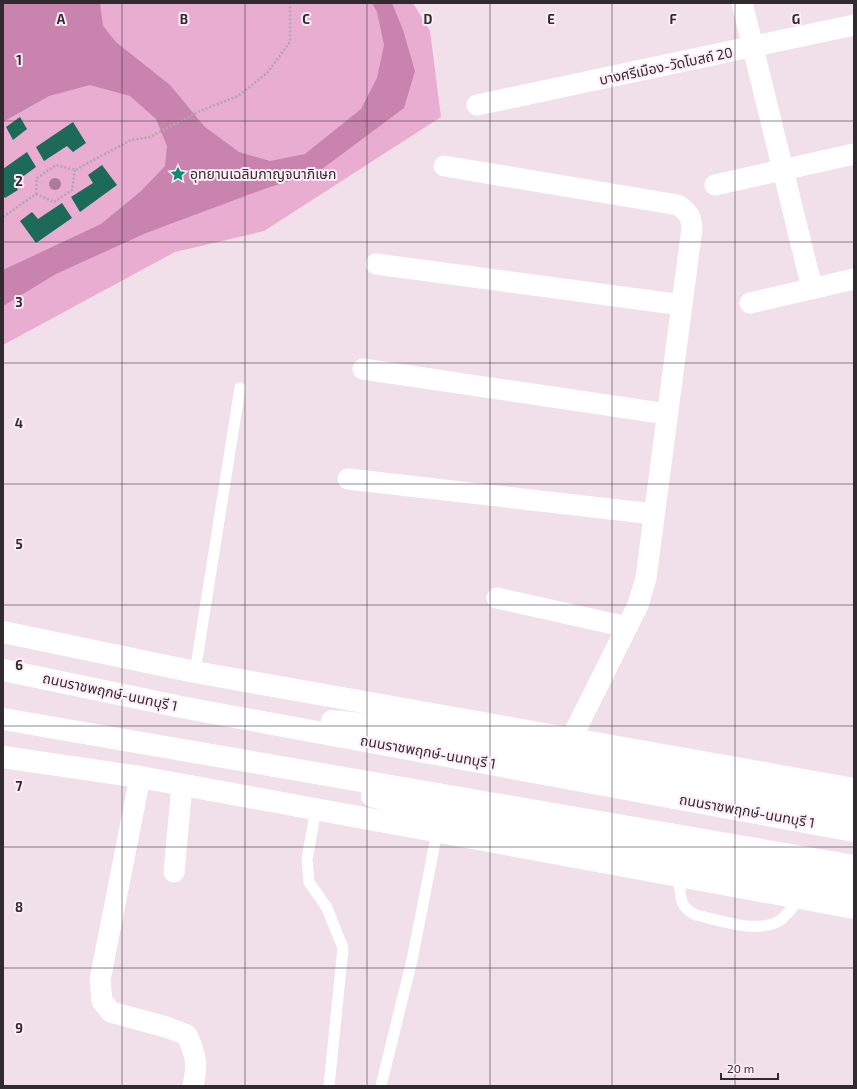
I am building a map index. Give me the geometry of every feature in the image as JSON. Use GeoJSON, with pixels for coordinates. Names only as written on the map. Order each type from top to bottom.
{"type":"FeatureCollection","features":[{"type":"Feature","properties":{"kind":"main road"},"geometry":{"type":"LineString","coordinates":[[3,632],[195,672],[854,789]]}},
{"type":"Feature","properties":{"kind":"main road","name":"ถนนราชพฤกษ์-นนทบุรี 1"},"geometry":{"type":"LineString","coordinates":[[3,670],[181,707],[854,831]]}},
{"type":"Feature","properties":{"kind":"main road"},"geometry":{"type":"LineString","coordinates":[[181,707],[412,729],[854,809]]}},
{"type":"Feature","properties":{"kind":"main road"},"geometry":{"type":"LineString","coordinates":[[3,719],[854,866]]}},
{"type":"Feature","properties":{"kind":"main road"},"geometry":{"type":"LineString","coordinates":[[176,749],[427,810],[854,886]]}},
{"type":"Feature","properties":{"kind":"main road"},"geometry":{"type":"LineString","coordinates":[[3,757],[140,777],[854,908]]}},
{"type":"Feature","properties":{"kind":"street"},"geometry":{"type":"LineString","coordinates":[[742,3],[812,288]]}},
{"type":"Feature","properties":{"kind":"street","name":"บางศรีเมือง-วัดโบสถ์ 20"},"geometry":{"type":"LineString","coordinates":[[477,105],[854,25]]}},
{"type":"Feature","properties":{"kind":"street"},"geometry":{"type":"LineString","coordinates":[[715,185],[854,154]]}},
{"type":"Feature","properties":{"kind":"street"},"geometry":{"type":"LineString","coordinates":[[444,166],[678,205],[687,211],[691,221],[692,228],[646,578],[638,605],[571,739]]}},
{"type":"Feature","properties":{"kind":"street"},"geometry":{"type":"LineString","coordinates":[[376,264],[682,305]]}},
{"type":"Feature","properties":{"kind":"street"},"geometry":{"type":"LineString","coordinates":[[750,303],[854,279]]}},
{"type":"Feature","properties":{"kind":"street"},"geometry":{"type":"LineString","coordinates":[[362,369],[667,414]]}},
{"type":"Feature","properties":{"kind":"street"},"geometry":{"type":"LineString","coordinates":[[348,479],[654,514]]}},
{"type":"Feature","properties":{"kind":"street"},"geometry":{"type":"LineString","coordinates":[[497,598],[627,627]]}},
{"type":"Feature","properties":{"kind":"street"},"geometry":{"type":"LineString","coordinates":[[140,777],[100,980],[102,1001],[111,1012],[166,1027],[187,1036],[195,1054],[196,1073],[193,1086]]}},
{"type":"Feature","properties":{"kind":"street"},"geometry":{"type":"LineString","coordinates":[[174,872],[182,785]]}},
{"type":"Feature","properties":{"kind":"lane"},"geometry":{"type":"LineString","coordinates":[[195,672],[240,388]]}},
{"type":"Feature","properties":{"kind":"lane"},"geometry":{"type":"LineString","coordinates":[[316,809],[307,859],[309,882],[327,908],[343,948],[329,1086]]}},
{"type":"Feature","properties":{"kind":"lane"},"geometry":{"type":"LineString","coordinates":[[381,1086],[412,960],[437,832]]}},
{"type":"Feature","properties":{"kind":"lane"},"geometry":{"type":"LineString","coordinates":[[679,876],[682,904],[688,911],[696,915],[750,927],[779,921],[800,898]]}},
{"type":"Feature","properties":{"kind":"path"},"geometry":{"type":"LineString","coordinates":[[36,194],[37,178],[56,165],[75,170],[131,140],[150,137],[200,111],[238,96],[267,73],[290,42],[290,3]]}},
{"type":"Feature","properties":{"kind":"path"},"geometry":{"type":"LineString","coordinates":[[36,194],[54,202],[72,190],[75,170]]}},
{"type":"Feature","properties":{"kind":"path"},"geometry":{"type":"LineString","coordinates":[[3,217],[36,194]]}},
{"type":"Feature","properties":{"kind":"shaded area","name":"อุทยานเฉลิมกาญจนาภิเษก"},"geometry":{"type":"Polygon","coordinates":[[[3,3],[413,3],[430,31],[441,117],[264,231],[175,252],[3,345],[3,3]]]}},
{"type":"Feature","properties":{"kind":"shaded area"},"geometry":{"type":"Polygon","coordinates":[[[3,3],[100,3],[103,26],[116,42],[170,85],[205,127],[239,152],[270,161],[305,154],[361,109],[377,78],[384,45],[377,12],[372,3],[392,3],[403,30],[415,71],[404,108],[318,172],[267,188],[146,233],[56,274],[3,306],[3,270],[101,224],[141,191],[165,166],[167,146],[156,119],[130,96],[90,85],[49,96],[3,122],[3,3]]]}},
{"type":"Feature","properties":{"kind":"building"},"geometry":{"type":"Polygon","coordinates":[[[20,117],[27,129],[13,140],[6,127],[20,117]]]}},
{"type":"Feature","properties":{"kind":"building"},"geometry":{"type":"Polygon","coordinates":[[[73,122],[86,143],[73,152],[67,146],[44,161],[36,147],[73,122]]]}},
{"type":"Feature","properties":{"kind":"building"},"geometry":{"type":"Polygon","coordinates":[[[27,152],[36,167],[14,183],[18,190],[5,198],[3,195],[3,169],[27,152]]]}},
{"type":"Feature","properties":{"kind":"building"},"geometry":{"type":"Polygon","coordinates":[[[102,165],[117,185],[80,212],[71,197],[93,183],[88,175],[102,165]]]}},
{"type":"Feature","properties":{"kind":"building"},"geometry":{"type":"Polygon","coordinates":[[[62,203],[72,218],[36,243],[20,221],[32,212],[38,219],[62,203]]]}},
{"type":"Feature","properties":{"kind":"place","name":"อุทยานเฉลิมกาญจนาภิเษก"},"geometry":{"type":"Point","coordinates":[178,174]}}]}
